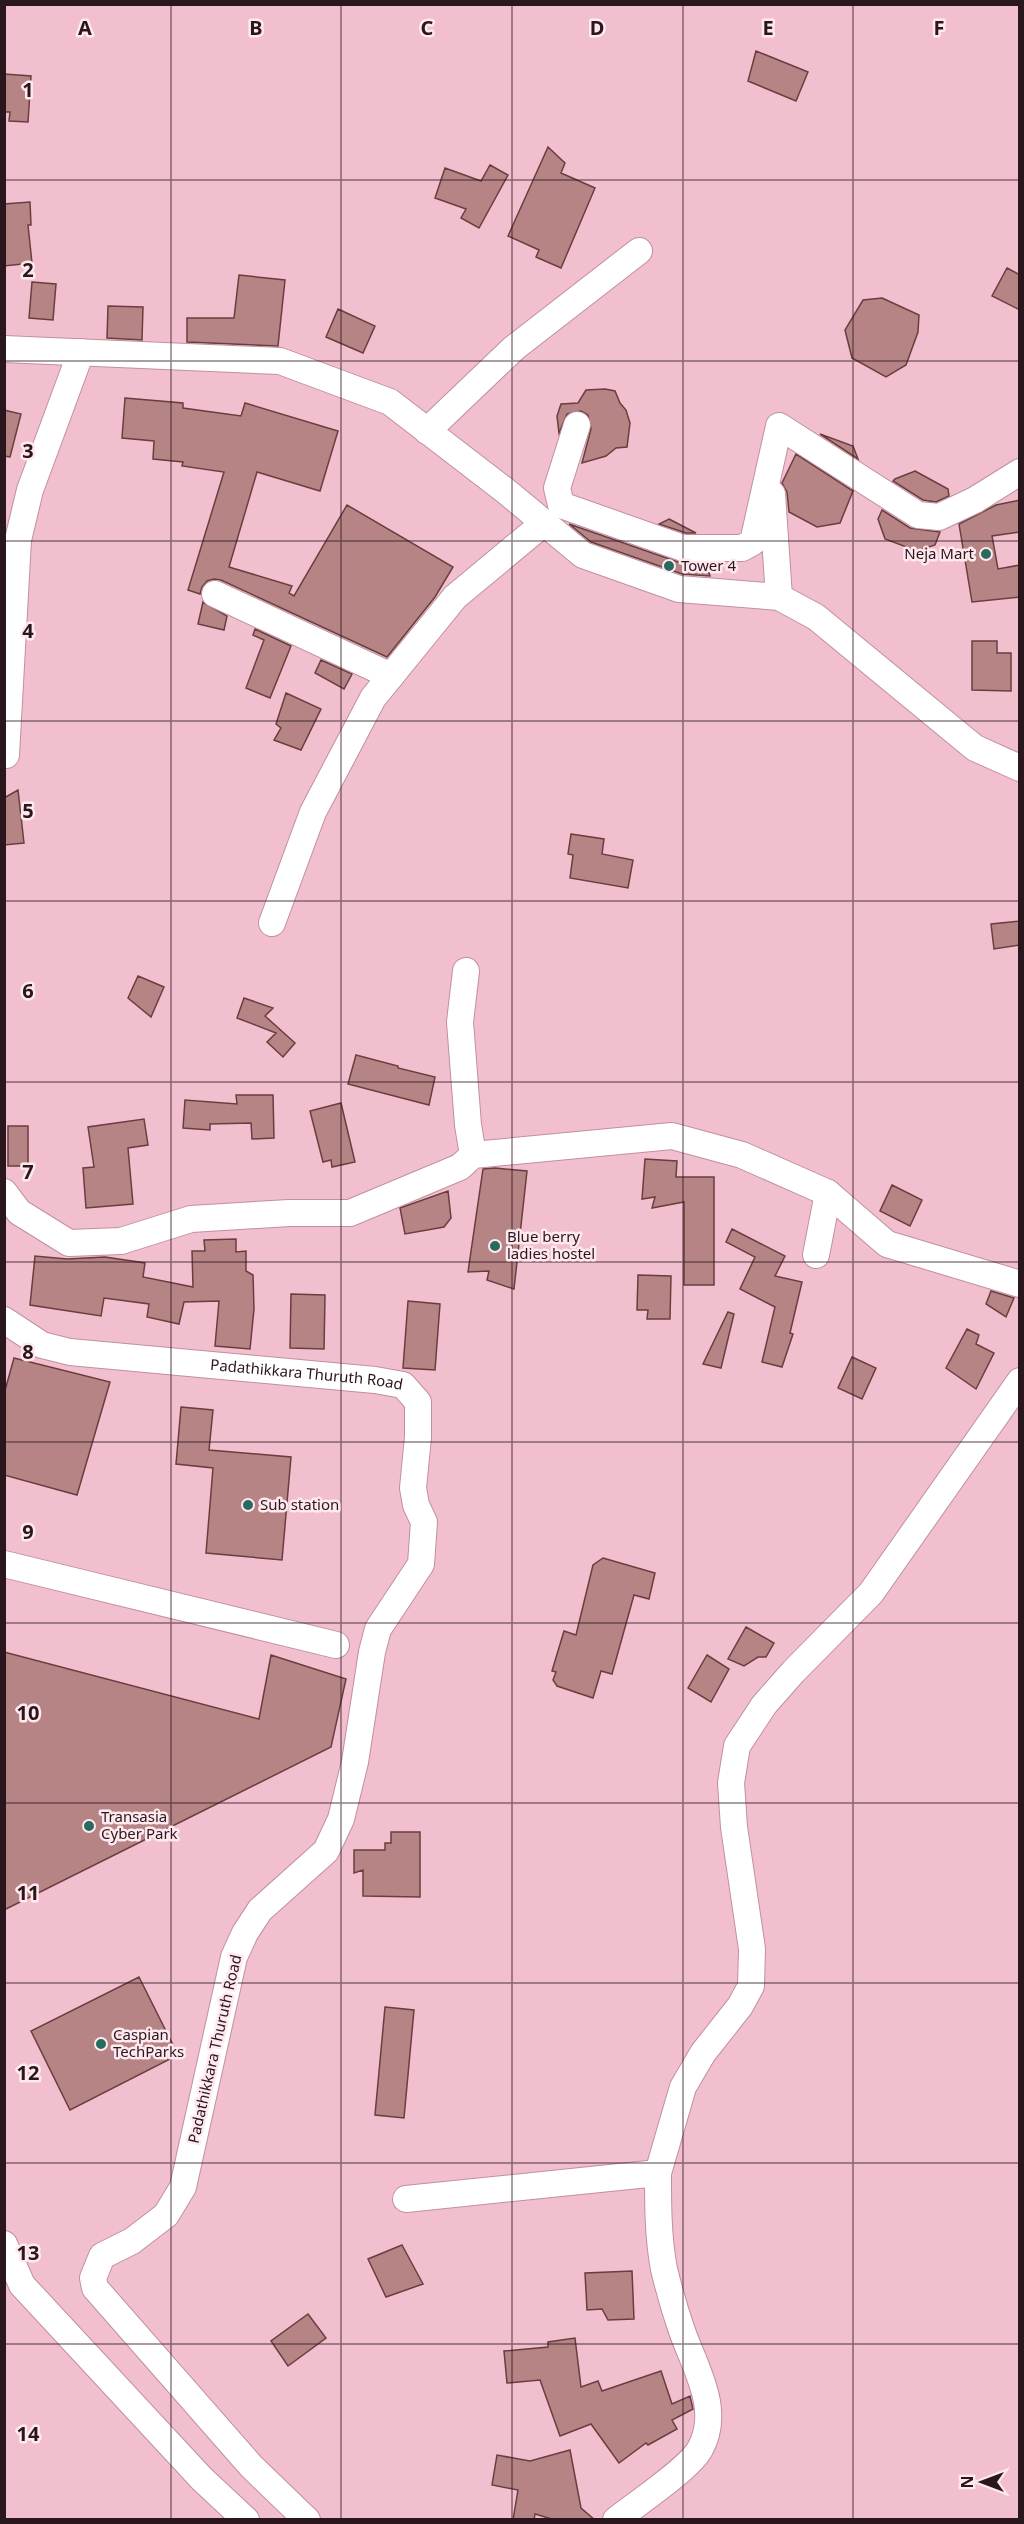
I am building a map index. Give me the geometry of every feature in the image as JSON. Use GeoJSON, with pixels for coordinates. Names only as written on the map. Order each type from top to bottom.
{"type":"FeatureCollection","features":[{"type":"Feature","properties":{"kind":"street"},"geometry":{"type":"LineString","coordinates":[[427,431],[514,348],[639,251]]}},
{"type":"Feature","properties":{"kind":"street"},"geometry":{"type":"LineString","coordinates":[[4,349],[280,361],[390,402],[583,555],[679,589],[779,597],[816,617],[975,748],[1020,768]]}},
{"type":"Feature","properties":{"kind":"street"},"geometry":{"type":"LineString","coordinates":[[6,755],[18,540],[30,490],[81,352]]}},
{"type":"Feature","properties":{"kind":"street"},"geometry":{"type":"LineString","coordinates":[[577,425],[558,488],[561,505],[683,548],[742,548],[753,542],[779,426],[918,515],[939,517],[975,500],[1020,472]]}},
{"type":"Feature","properties":{"kind":"street"},"geometry":{"type":"LineString","coordinates":[[772,494],[779,597]]}},
{"type":"Feature","properties":{"kind":"street"},"geometry":{"type":"LineString","coordinates":[[272,923],[312,812],[373,698],[455,597],[544,523]]}},
{"type":"Feature","properties":{"kind":"street"},"geometry":{"type":"LineString","coordinates":[[215,594],[391,676]]}},
{"type":"Feature","properties":{"kind":"street"},"geometry":{"type":"LineString","coordinates":[[466,971],[460,1022],[468,1125],[473,1155]]}},
{"type":"Feature","properties":{"kind":"street"},"geometry":{"type":"LineString","coordinates":[[4,1192],[19,1212],[69,1243],[121,1241],[190,1219],[289,1213],[350,1213],[460,1167],[473,1155],[672,1136],[742,1155],[828,1193],[887,1244],[1020,1284]]}},
{"type":"Feature","properties":{"kind":"street"},"geometry":{"type":"LineString","coordinates":[[816,1255],[828,1193]]}},
{"type":"Feature","properties":{"kind":"street","name":"Padathikkara Thuruth Road"},"geometry":{"type":"LineString","coordinates":[[4,1320],[42,1345],[70,1352],[375,1380],[403,1385],[418,1402],[418,1437],[413,1488],[416,1504],[424,1522],[422,1564],[378,1629],[372,1652],[355,1762],[341,1819],[326,1851],[260,1910],[244,1934],[234,1957],[183,2187],[166,2215],[132,2241],[102,2256],[93,2277],[94,2288],[100,2295],[251,2466],[307,2520]]}},
{"type":"Feature","properties":{"kind":"street"},"geometry":{"type":"LineString","coordinates":[[616,2520],[676,2474],[700,2450],[709,2426],[706,2394],[681,2330],[664,2270],[658,2226],[658,2173],[683,2087],[703,2053],[740,2006],[751,1986],[752,1949],[734,1827],[731,1782],[737,1746],[764,1705],[871,1593],[1020,1381]]}},
{"type":"Feature","properties":{"kind":"street"},"geometry":{"type":"LineString","coordinates":[[4,1564],[336,1646]]}},
{"type":"Feature","properties":{"kind":"street"},"geometry":{"type":"LineString","coordinates":[[406,2199],[658,2173]]}},
{"type":"Feature","properties":{"kind":"street"},"geometry":{"type":"LineString","coordinates":[[4,2244],[13,2280],[202,2479],[246,2520]]}},
{"type":"Feature","properties":{"kind":"building"},"geometry":{"type":"Polygon","coordinates":[[[756,51],[808,72],[796,101],[748,81],[756,51]]]}},
{"type":"Feature","properties":{"kind":"building"},"geometry":{"type":"Polygon","coordinates":[[[4,74],[31,76],[28,122],[9,121],[10,112],[4,112],[4,74]]]}},
{"type":"Feature","properties":{"kind":"building"},"geometry":{"type":"Polygon","coordinates":[[[548,147],[565,163],[561,173],[595,188],[561,268],[536,257],[539,250],[508,236],[548,147]]]}},
{"type":"Feature","properties":{"kind":"building"},"geometry":{"type":"Polygon","coordinates":[[[490,165],[508,175],[479,228],[461,218],[466,209],[435,198],[445,168],[481,181],[490,165]]]}},
{"type":"Feature","properties":{"kind":"building"},"geometry":{"type":"Polygon","coordinates":[[[30,202],[31,225],[28,225],[32,263],[4,266],[4,204],[30,202]]]}},
{"type":"Feature","properties":{"kind":"building"},"geometry":{"type":"Polygon","coordinates":[[[1007,268],[1020,275],[1020,310],[992,296],[1007,268]]]}},
{"type":"Feature","properties":{"kind":"building"},"geometry":{"type":"Polygon","coordinates":[[[239,275],[285,280],[278,346],[187,342],[187,318],[234,318],[239,275]]]}},
{"type":"Feature","properties":{"kind":"building"},"geometry":{"type":"Polygon","coordinates":[[[32,282],[56,284],[53,320],[29,318],[32,282]]]}},
{"type":"Feature","properties":{"kind":"building"},"geometry":{"type":"Polygon","coordinates":[[[882,298],[919,315],[918,332],[906,365],[886,377],[852,358],[845,330],[863,300],[882,298]]]}},
{"type":"Feature","properties":{"kind":"building"},"geometry":{"type":"Polygon","coordinates":[[[108,306],[143,307],[142,340],[107,338],[108,306]]]}},
{"type":"Feature","properties":{"kind":"building"},"geometry":{"type":"Polygon","coordinates":[[[338,309],[375,326],[363,353],[326,337],[338,309]]]}},
{"type":"Feature","properties":{"kind":"building"},"geometry":{"type":"Polygon","coordinates":[[[586,390],[615,391],[626,410],[630,423],[627,447],[616,448],[606,456],[582,463],[591,429],[588,415],[581,411],[567,414],[559,433],[557,416],[561,404],[578,403],[586,390]]]}},
{"type":"Feature","properties":{"kind":"building"},"geometry":{"type":"Polygon","coordinates":[[[125,398],[183,403],[183,408],[241,416],[245,403],[338,431],[320,491],[257,472],[229,567],[292,586],[289,593],[294,596],[347,505],[453,567],[435,597],[387,657],[221,580],[207,581],[200,594],[188,590],[224,472],[182,466],[183,462],[153,459],[154,441],[122,438],[125,398]]]}},
{"type":"Feature","properties":{"kind":"building"},"geometry":{"type":"Polygon","coordinates":[[[4,410],[21,414],[10,457],[4,456],[4,410]]]}},
{"type":"Feature","properties":{"kind":"building"},"geometry":{"type":"Polygon","coordinates":[[[820,434],[853,446],[858,459],[820,434]]]}},
{"type":"Feature","properties":{"kind":"building"},"geometry":{"type":"Polygon","coordinates":[[[796,454],[853,491],[840,523],[817,527],[789,512],[787,492],[782,483],[796,454]]]}},
{"type":"Feature","properties":{"kind":"building"},"geometry":{"type":"Polygon","coordinates":[[[915,471],[948,489],[949,496],[936,502],[923,500],[893,481],[915,471]]]}},
{"type":"Feature","properties":{"kind":"building"},"geometry":{"type":"Polygon","coordinates":[[[1020,500],[1020,532],[992,536],[998,569],[1020,565],[1020,597],[972,602],[959,524],[996,505],[1020,500]]]}},
{"type":"Feature","properties":{"kind":"building"},"geometry":{"type":"Polygon","coordinates":[[[882,510],[910,528],[940,532],[935,545],[917,551],[885,539],[878,519],[882,510]]]}},
{"type":"Feature","properties":{"kind":"building"},"geometry":{"type":"Polygon","coordinates":[[[669,519],[696,533],[686,533],[659,524],[669,519]]]}},
{"type":"Feature","properties":{"kind":"building"},"geometry":{"type":"Polygon","coordinates":[[[569,524],[678,562],[706,563],[710,576],[682,574],[591,542],[569,524]]]}},
{"type":"Feature","properties":{"kind":"building"},"geometry":{"type":"Polygon","coordinates":[[[203,602],[227,616],[224,630],[198,624],[203,602]]]}},
{"type":"Feature","properties":{"kind":"building"},"geometry":{"type":"Polygon","coordinates":[[[255,629],[291,646],[270,698],[246,688],[264,640],[253,635],[255,629]]]}},
{"type":"Feature","properties":{"kind":"building"},"geometry":{"type":"Polygon","coordinates":[[[972,641],[997,641],[997,653],[1011,653],[1011,691],[972,690],[972,641]]]}},
{"type":"Feature","properties":{"kind":"building"},"geometry":{"type":"Polygon","coordinates":[[[321,660],[352,674],[344,689],[315,673],[321,660]]]}},
{"type":"Feature","properties":{"kind":"building"},"geometry":{"type":"Polygon","coordinates":[[[286,693],[321,709],[301,750],[274,740],[281,728],[276,724],[286,693]]]}},
{"type":"Feature","properties":{"kind":"building"},"geometry":{"type":"Polygon","coordinates":[[[18,790],[24,843],[4,845],[4,798],[18,790]]]}},
{"type":"Feature","properties":{"kind":"building"},"geometry":{"type":"Polygon","coordinates":[[[571,834],[604,839],[602,854],[633,860],[628,888],[570,878],[573,855],[568,854],[571,834]]]}},
{"type":"Feature","properties":{"kind":"building"},"geometry":{"type":"Polygon","coordinates":[[[1020,921],[1020,945],[994,949],[991,924],[1020,921]]]}},
{"type":"Feature","properties":{"kind":"building"},"geometry":{"type":"Polygon","coordinates":[[[138,976],[164,987],[151,1017],[128,998],[138,976]]]}},
{"type":"Feature","properties":{"kind":"building"},"geometry":{"type":"Polygon","coordinates":[[[244,998],[273,1008],[265,1016],[295,1043],[283,1057],[267,1042],[276,1033],[237,1018],[244,998]]]}},
{"type":"Feature","properties":{"kind":"building"},"geometry":{"type":"Polygon","coordinates":[[[356,1055],[435,1077],[429,1105],[348,1084],[356,1055]]]}},
{"type":"Feature","properties":{"kind":"building"},"geometry":{"type":"Polygon","coordinates":[[[236,1095],[273,1095],[274,1138],[252,1139],[251,1123],[210,1124],[210,1130],[183,1128],[185,1100],[237,1104],[236,1095]]]}},
{"type":"Feature","properties":{"kind":"building"},"geometry":{"type":"Polygon","coordinates":[[[341,1103],[355,1162],[332,1167],[331,1160],[323,1162],[310,1111],[341,1103]]]}},
{"type":"Feature","properties":{"kind":"building"},"geometry":{"type":"Polygon","coordinates":[[[144,1119],[148,1145],[128,1148],[133,1204],[86,1208],[83,1168],[94,1167],[88,1127],[144,1119]]]}},
{"type":"Feature","properties":{"kind":"building"},"geometry":{"type":"Polygon","coordinates":[[[8,1126],[28,1126],[28,1166],[8,1166],[8,1126]]]}},
{"type":"Feature","properties":{"kind":"building"},"geometry":{"type":"Polygon","coordinates":[[[645,1159],[677,1161],[676,1177],[714,1177],[714,1285],[684,1285],[684,1202],[652,1208],[655,1197],[642,1199],[645,1159]]]}},
{"type":"Feature","properties":{"kind":"building","name":"Blue berry ladies hostel"},"geometry":{"type":"Polygon","coordinates":[[[483,1169],[527,1171],[514,1289],[487,1280],[489,1271],[468,1272],[483,1169]]]}},
{"type":"Feature","properties":{"kind":"building"},"geometry":{"type":"Polygon","coordinates":[[[892,1185],[922,1200],[910,1226],[880,1211],[892,1185]]]}},
{"type":"Feature","properties":{"kind":"building"},"geometry":{"type":"Polygon","coordinates":[[[448,1191],[451,1218],[444,1227],[405,1234],[400,1208],[448,1191]]]}},
{"type":"Feature","properties":{"kind":"building"},"geometry":{"type":"Polygon","coordinates":[[[732,1229],[785,1256],[775,1276],[802,1282],[790,1333],[793,1334],[782,1367],[762,1362],[775,1307],[740,1289],[755,1257],[726,1242],[732,1229]]]}},
{"type":"Feature","properties":{"kind":"building"},"geometry":{"type":"Polygon","coordinates":[[[236,1239],[236,1252],[246,1251],[246,1271],[253,1275],[254,1309],[250,1349],[215,1346],[219,1301],[184,1302],[179,1324],[147,1317],[149,1304],[104,1298],[101,1316],[30,1305],[35,1256],[67,1259],[105,1257],[145,1263],[143,1277],[193,1287],[192,1251],[205,1251],[204,1240],[236,1239]]]}},
{"type":"Feature","properties":{"kind":"building"},"geometry":{"type":"Polygon","coordinates":[[[638,1275],[671,1276],[670,1319],[647,1319],[648,1310],[637,1310],[638,1275]]]}},
{"type":"Feature","properties":{"kind":"building"},"geometry":{"type":"Polygon","coordinates":[[[991,1291],[1014,1298],[1006,1317],[986,1304],[991,1291]]]}},
{"type":"Feature","properties":{"kind":"building"},"geometry":{"type":"Polygon","coordinates":[[[291,1294],[325,1295],[324,1349],[290,1348],[291,1294]]]}},
{"type":"Feature","properties":{"kind":"building"},"geometry":{"type":"Polygon","coordinates":[[[408,1301],[440,1304],[435,1370],[403,1368],[408,1301]]]}},
{"type":"Feature","properties":{"kind":"building"},"geometry":{"type":"Polygon","coordinates":[[[728,1312],[734,1314],[721,1368],[703,1364],[728,1312]]]}},
{"type":"Feature","properties":{"kind":"building"},"geometry":{"type":"Polygon","coordinates":[[[967,1329],[979,1335],[976,1344],[994,1353],[976,1389],[946,1368],[967,1329]]]}},
{"type":"Feature","properties":{"kind":"building"},"geometry":{"type":"Polygon","coordinates":[[[852,1357],[876,1368],[862,1399],[838,1388],[852,1357]]]}},
{"type":"Feature","properties":{"kind":"building"},"geometry":{"type":"Polygon","coordinates":[[[14,1358],[110,1382],[77,1495],[4,1475],[4,1394],[14,1358]]]}},
{"type":"Feature","properties":{"kind":"building","name":"Sub station"},"geometry":{"type":"Polygon","coordinates":[[[181,1407],[213,1410],[209,1450],[291,1457],[282,1560],[206,1553],[213,1468],[176,1464],[181,1407]]]}},
{"type":"Feature","properties":{"kind":"building"},"geometry":{"type":"Polygon","coordinates":[[[603,1558],[655,1573],[649,1599],[634,1595],[612,1674],[601,1671],[593,1698],[557,1686],[553,1680],[556,1672],[552,1671],[564,1631],[576,1635],[593,1565],[603,1558]]]}},
{"type":"Feature","properties":{"kind":"building"},"geometry":{"type":"Polygon","coordinates":[[[746,1627],[774,1643],[766,1657],[758,1657],[744,1666],[728,1659],[746,1627]]]}},
{"type":"Feature","properties":{"kind":"building","name":"Transasia Cyber Park"},"geometry":{"type":"Polygon","coordinates":[[[4,1652],[259,1719],[271,1655],[346,1679],[331,1747],[4,1910],[4,1652]]]}},
{"type":"Feature","properties":{"kind":"building"},"geometry":{"type":"Polygon","coordinates":[[[707,1655],[729,1669],[711,1702],[688,1688],[707,1655]]]}},
{"type":"Feature","properties":{"kind":"building"},"geometry":{"type":"Polygon","coordinates":[[[391,1832],[420,1832],[420,1897],[363,1896],[363,1870],[354,1873],[354,1850],[385,1850],[385,1843],[391,1843],[391,1832]]]}},
{"type":"Feature","properties":{"kind":"building"},"geometry":{"type":"Polygon","coordinates":[[[139,1977],[178,2055],[70,2110],[31,2031],[139,1977]]]}},
{"type":"Feature","properties":{"kind":"building"},"geometry":{"type":"Polygon","coordinates":[[[385,2007],[414,2010],[404,2118],[375,2115],[385,2007]]]}},
{"type":"Feature","properties":{"kind":"building"},"geometry":{"type":"Polygon","coordinates":[[[402,2245],[423,2284],[386,2297],[368,2259],[402,2245]]]}},
{"type":"Feature","properties":{"kind":"building"},"geometry":{"type":"Polygon","coordinates":[[[632,2271],[634,2319],[608,2320],[602,2309],[587,2310],[585,2273],[632,2271]]]}},
{"type":"Feature","properties":{"kind":"building"},"geometry":{"type":"Polygon","coordinates":[[[308,2314],[326,2338],[288,2366],[271,2341],[308,2314]]]}},
{"type":"Feature","properties":{"kind":"building"},"geometry":{"type":"Polygon","coordinates":[[[575,2338],[581,2387],[598,2381],[602,2391],[661,2371],[672,2404],[690,2396],[693,2409],[672,2420],[677,2429],[648,2445],[646,2443],[619,2463],[591,2424],[560,2436],[540,2380],[507,2383],[504,2351],[548,2347],[548,2342],[575,2338]]]}},
{"type":"Feature","properties":{"kind":"building"},"geometry":{"type":"Polygon","coordinates":[[[570,2450],[581,2508],[595,2520],[555,2520],[535,2514],[534,2520],[513,2520],[518,2490],[492,2485],[497,2455],[530,2461],[570,2450]]]}},
{"type":"Feature","properties":{"kind":"place","name":"Neja Mart"},"geometry":{"type":"Point","coordinates":[986,554]}},
{"type":"Feature","properties":{"kind":"place","name":"Tower 4"},"geometry":{"type":"Point","coordinates":[669,566]}},
{"type":"Feature","properties":{"kind":"place","name":"Blue berry ladies hostel"},"geometry":{"type":"Point","coordinates":[495,1246]}},
{"type":"Feature","properties":{"kind":"place","name":"Sub station"},"geometry":{"type":"Point","coordinates":[248,1505]}},
{"type":"Feature","properties":{"kind":"place","name":"Transasia Cyber Park"},"geometry":{"type":"Point","coordinates":[89,1826]}},
{"type":"Feature","properties":{"kind":"place","name":"Caspian TechParks"},"geometry":{"type":"Point","coordinates":[101,2044]}}]}
